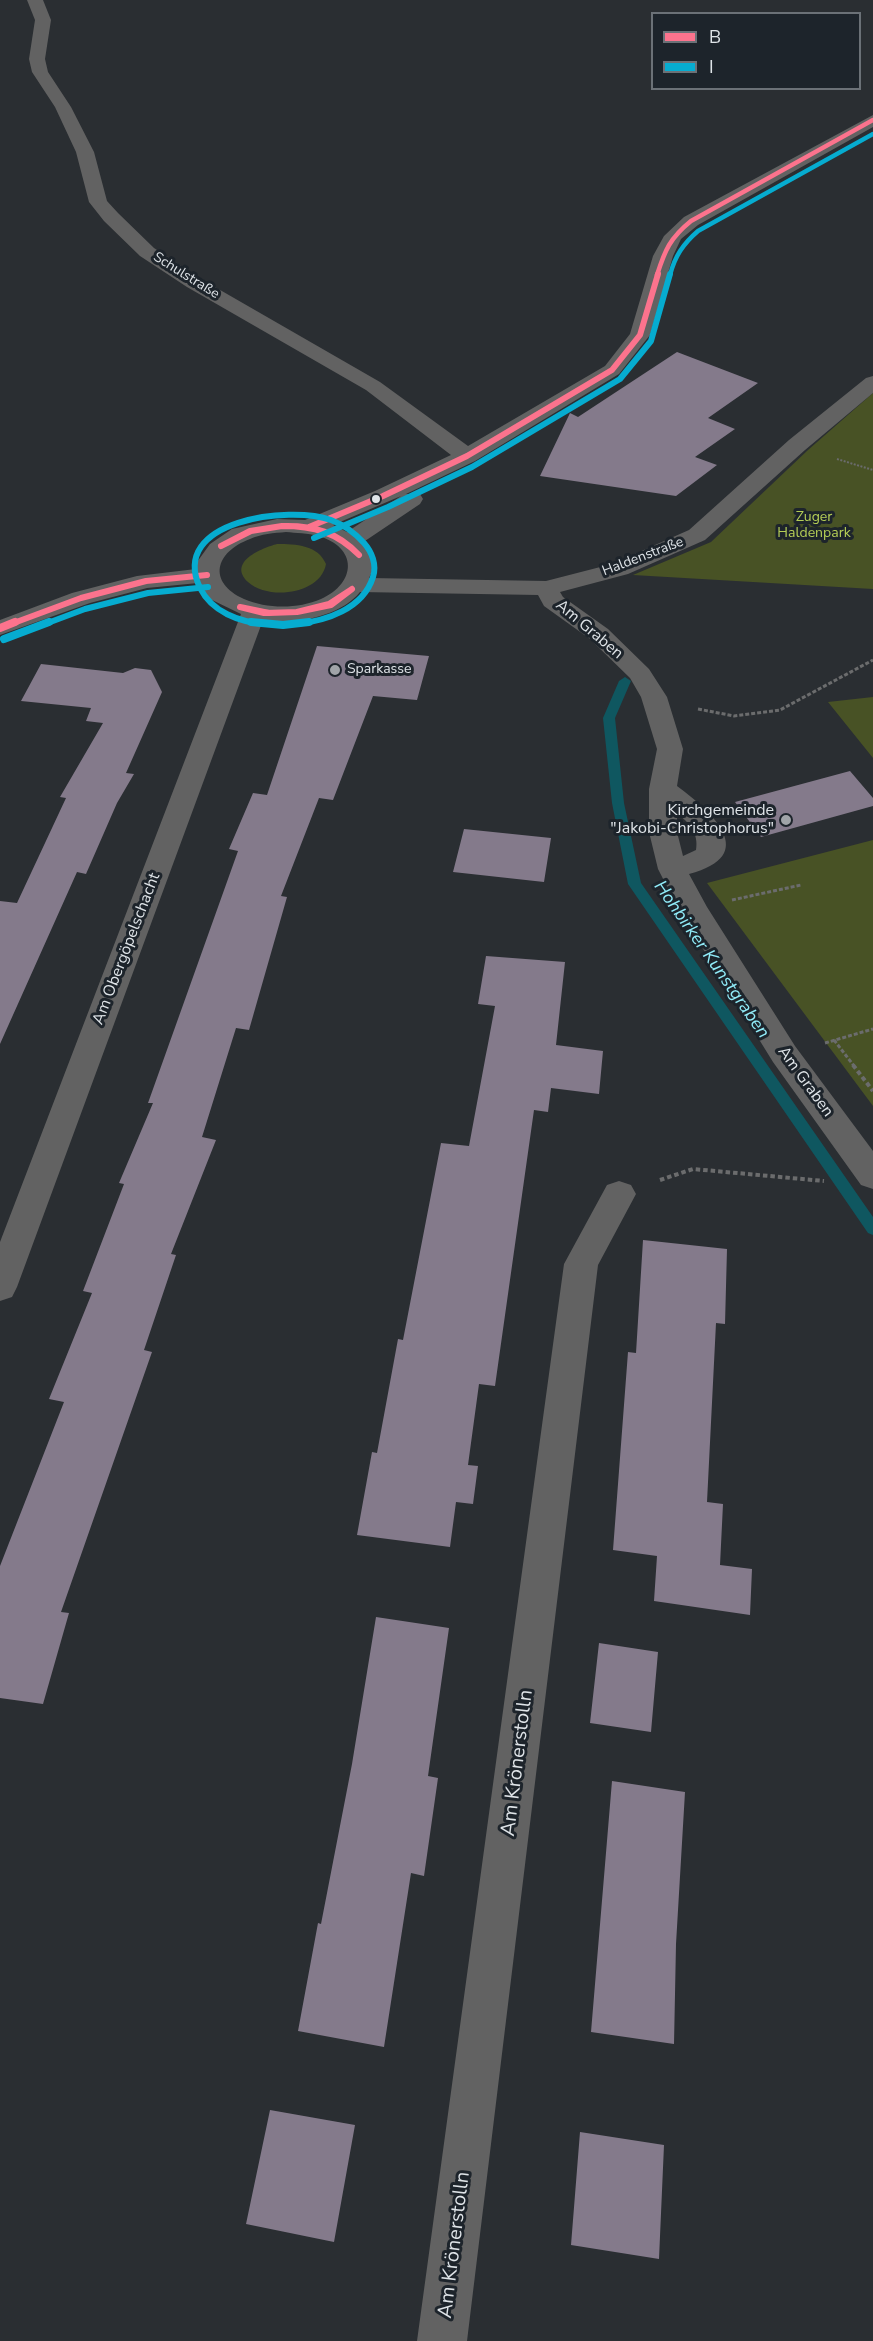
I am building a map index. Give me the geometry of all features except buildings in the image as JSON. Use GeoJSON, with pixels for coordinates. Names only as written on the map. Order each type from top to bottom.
{"type":"FeatureCollection","features":[{"type":"Feature","properties":{"kind":"street","name":"Schulstraße"},"geometry":{"type":"LineString","coordinates":[[35,0],[43,20],[37,59],[40,72],[63,107],[85,152],[98,202],[111,217],[147,252],[194,283],[373,386],[467,456]]}},
{"type":"Feature","properties":{"kind":"street"},"geometry":{"type":"LineString","coordinates":[[309,527],[467,456],[612,370],[640,335],[663,256],[673,237],[691,221],[873,120]]}},
{"type":"Feature","properties":{"kind":"street","name":"Haldenstraße"},"geometry":{"type":"LineString","coordinates":[[356,585],[546,588],[620,569],[697,535],[797,445],[873,382]]}},
{"type":"Feature","properties":{"kind":"street"},"geometry":{"type":"LineString","coordinates":[[348,542],[413,498],[467,456]]}},
{"type":"Feature","properties":{"kind":"street"},"geometry":{"type":"LineString","coordinates":[[270,526],[309,527],[332,533],[348,542],[359,554],[362,564],[362,573],[356,585],[338,600],[311,610],[287,614],[254,611],[237,606],[219,595],[212,587],[207,575],[207,566],[217,550],[242,534],[270,526]]}},
{"type":"Feature","properties":{"kind":"street"},"geometry":{"type":"LineString","coordinates":[[0,628],[81,598],[135,584],[207,575]]}},
{"type":"Feature","properties":{"kind":"street","name":"Am Graben"},"geometry":{"type":"LineString","coordinates":[[546,588],[553,601],[599,634],[640,674],[654,697],[670,749],[663,789],[663,832],[672,869],[694,910],[784,1054],[873,1176]]}},
{"type":"Feature","properties":{"kind":"street","name":"Am Obergöpelschacht"},"geometry":{"type":"LineString","coordinates":[[0,1287],[254,611]]}},
{"type":"Feature","properties":{"kind":"street"},"geometry":{"type":"LineString","coordinates":[[663,789],[699,817],[710,831],[714,843],[710,854],[699,861],[672,869]]}},
{"type":"Feature","properties":{"kind":"street","name":"Am Krönerstolln"},"geometry":{"type":"LineString","coordinates":[[442,2341],[581,1264],[620,1194]]}},
{"type":"Feature","properties":{"kind":"path"},"geometry":{"type":"LineString","coordinates":[[654,697],[685,707],[734,716],[780,710],[873,660]]}},
{"type":"Feature","properties":{"kind":"path"},"geometry":{"type":"LineString","coordinates":[[694,910],[801,885]]}},
{"type":"Feature","properties":{"kind":"path"},"geometry":{"type":"LineString","coordinates":[[873,1029],[834,1040],[873,1091]]}},
{"type":"Feature","properties":{"kind":"path"},"geometry":{"type":"LineString","coordinates":[[620,1194],[693,1169],[825,1181]]}},
{"type":"Feature","properties":{"kind":"green space","name":"Zuger Haldenpark"},"geometry":{"type":"Polygon","coordinates":[[[873,393],[873,589],[633,575],[711,542],[808,450],[873,393]]]}},
{"type":"Feature","properties":{"kind":"green space"},"geometry":{"type":"Polygon","coordinates":[[[277,544],[299,545],[318,553],[326,564],[322,574],[305,588],[281,593],[257,588],[248,582],[243,575],[244,562],[263,549],[277,544]]]}},
{"type":"Feature","properties":{"kind":"green space"},"geometry":{"type":"Polygon","coordinates":[[[873,697],[873,758],[828,702],[873,697]]]}},
{"type":"Feature","properties":{"kind":"green space"},"geometry":{"type":"Polygon","coordinates":[[[873,840],[873,1106],[707,883],[873,840]]]}},
{"type":"Feature","properties":{"kind":"waterway","name":"Hohbirker Kunstgraben"},"geometry":{"type":"LineString","coordinates":[[625,681],[609,718],[618,803],[635,884],[873,1229]]}},
{"type":"Feature","properties":{"kind":"transit line","name":"B"},"geometry":{"type":"LineString","coordinates":[[309,527],[383,496],[467,456],[612,370],[640,335],[663,256],[673,236],[691,221],[873,120]]}},
{"type":"Feature","properties":{"kind":"transit line","name":"I"},"geometry":{"type":"LineString","coordinates":[[314,538],[388,507],[472,467],[620,379],[651,341],[674,260],[683,244],[698,231],[873,134]]}},
{"type":"Feature","properties":{"kind":"transit line","name":"I"},"geometry":{"type":"LineString","coordinates":[[292,513],[332,520],[350,529],[365,544],[374,560],[374,569],[373,578],[361,598],[340,613],[313,622],[283,625],[252,623],[226,614],[206,600],[196,579],[196,561],[202,547],[227,527],[260,517],[292,513]]}},
{"type":"Feature","properties":{"kind":"transit line","name":"B"},"geometry":{"type":"LineString","coordinates":[[221,546],[234,537],[250,531],[282,526]]}},
{"type":"Feature","properties":{"kind":"transit line","name":"B"},"geometry":{"type":"LineString","coordinates":[[221,546],[251,531],[282,526]]}},
{"type":"Feature","properties":{"kind":"transit line","name":"B"},"geometry":{"type":"LineString","coordinates":[[282,526],[315,528],[333,534],[359,555]]}},
{"type":"Feature","properties":{"kind":"transit line","name":"B"},"geometry":{"type":"LineString","coordinates":[[282,526],[304,526],[325,530],[343,540],[359,555]]}},
{"type":"Feature","properties":{"kind":"transit line","name":"B"},"geometry":{"type":"LineString","coordinates":[[0,628],[81,598],[146,581],[207,575]]}},
{"type":"Feature","properties":{"kind":"transit line","name":"I"},"geometry":{"type":"LineString","coordinates":[[4,639],[85,609],[148,593],[208,587]]}},
{"type":"Feature","properties":{"kind":"transit line","name":"B"},"geometry":{"type":"LineString","coordinates":[[297,612],[329,604],[352,589]]}},
{"type":"Feature","properties":{"kind":"transit line","name":"B"},"geometry":{"type":"LineString","coordinates":[[297,612],[331,605],[352,589]]}},
{"type":"Feature","properties":{"kind":"transit line","name":"B"},"geometry":{"type":"LineString","coordinates":[[240,607],[269,613],[297,612]]}},
{"type":"Feature","properties":{"kind":"transit line","name":"B"},"geometry":{"type":"LineString","coordinates":[[240,607],[264,613],[297,612]]}},
{"type":"Feature","properties":{"kind":"place","name":"Sparkasse"},"geometry":{"type":"Point","coordinates":[335,670]}},
{"type":"Feature","properties":{"kind":"place","name":"Kirchgemeinde \"Jakobi-Christophorus\""},"geometry":{"type":"Point","coordinates":[786,820]}}]}
